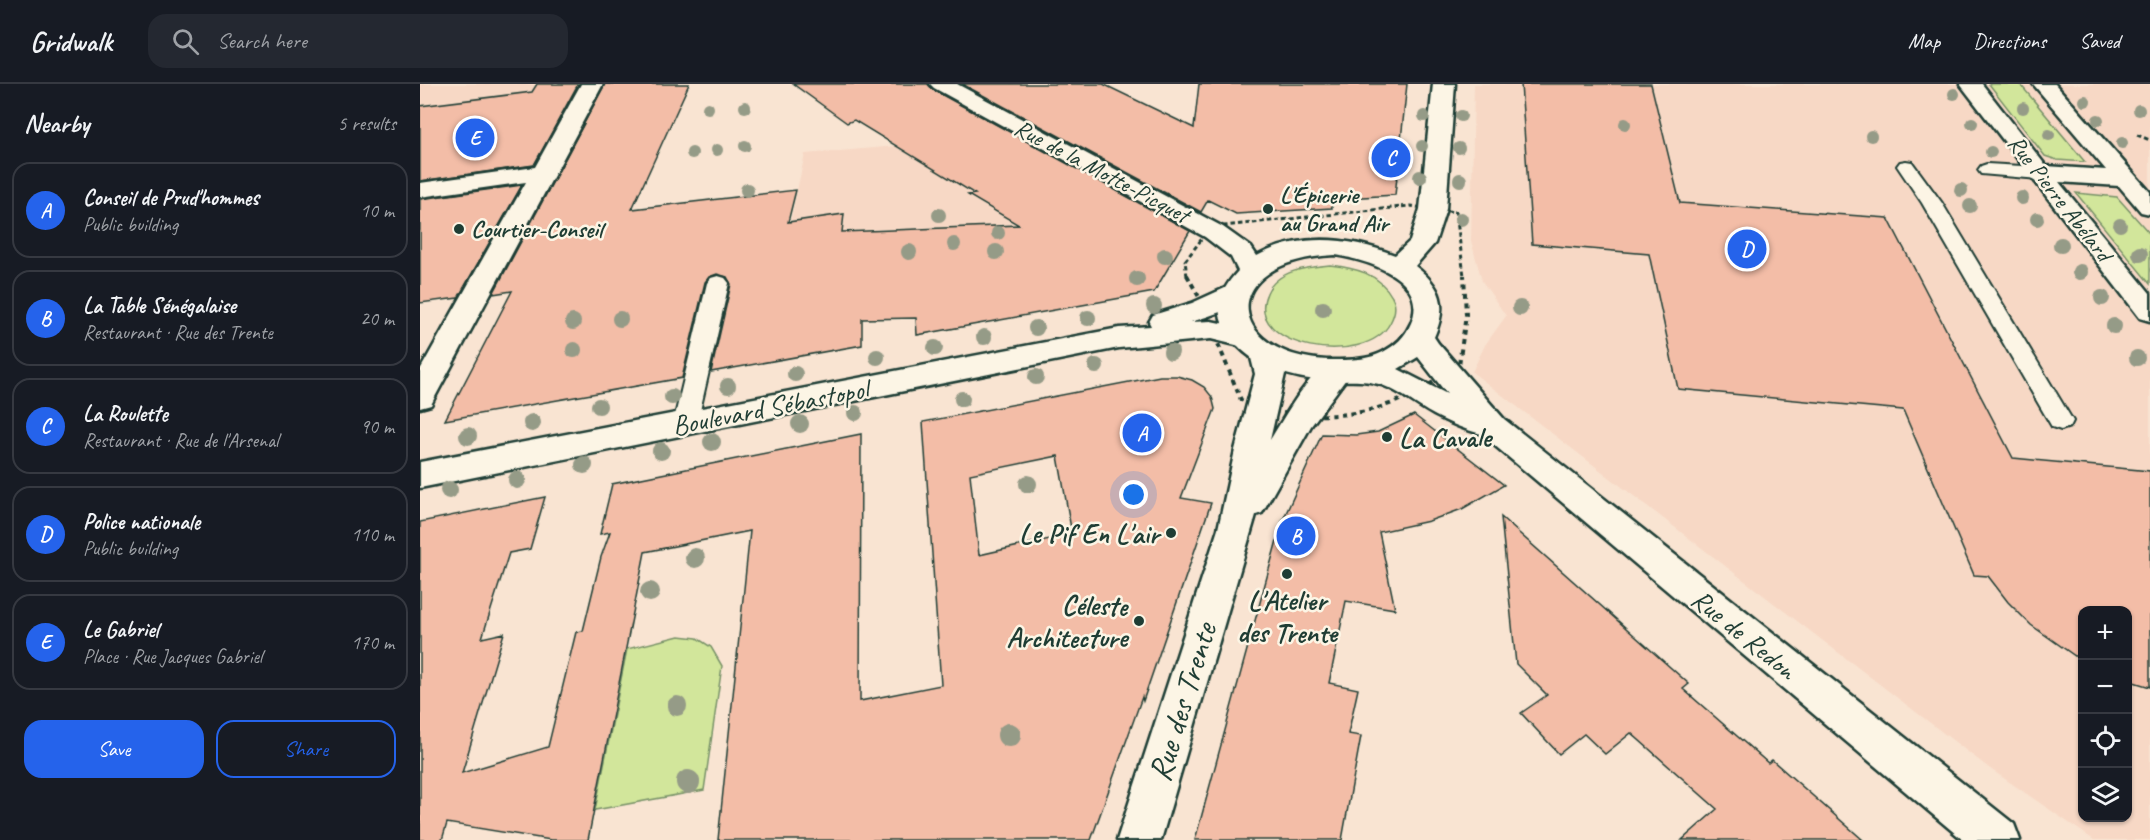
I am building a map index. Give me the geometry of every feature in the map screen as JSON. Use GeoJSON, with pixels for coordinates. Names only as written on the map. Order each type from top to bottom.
{"type":"FeatureCollection","features":[{"type":"Feature","properties":{"kind":"street"},"geometry":{"type":"LineString","coordinates":[[420,397],[592,84]]}},
{"type":"Feature","properties":{"kind":"street","name":"Rue de la Motte-Picquet"},"geometry":{"type":"LineString","coordinates":[[941,84],[1214,232],[1242,253],[1244,281]]}},
{"type":"Feature","properties":{"kind":"street"},"geometry":{"type":"LineString","coordinates":[[1400,266],[1422,243],[1433,209],[1443,84]]}},
{"type":"Feature","properties":{"kind":"street","name":"Rue Pierre Abélard"},"geometry":{"type":"LineString","coordinates":[[1971,84],[2150,312]]}},
{"type":"Feature","properties":{"kind":"street"},"geometry":{"type":"LineString","coordinates":[[2044,84],[2150,207]]}},
{"type":"Feature","properties":{"kind":"street"},"geometry":{"type":"LineString","coordinates":[[420,190],[542,173]]}},
{"type":"Feature","properties":{"kind":"street"},"geometry":{"type":"LineString","coordinates":[[2039,173],[2125,179]]}},
{"type":"Feature","properties":{"kind":"street"},"geometry":{"type":"LineString","coordinates":[[1323,247],[1359,250],[1381,256],[1400,266],[1412,275],[1423,289],[1429,305],[1428,322],[1420,338],[1387,362],[1350,370],[1311,370],[1287,364],[1255,345],[1235,322],[1232,306],[1244,281],[1269,260],[1288,252],[1323,247]]}},
{"type":"Feature","properties":{"kind":"street","name":"Boulevard Sébastopol"},"geometry":{"type":"LineString","coordinates":[[420,475],[1207,320],[1244,281]]}},
{"type":"Feature","properties":{"kind":"street","name":"Boulevard Sébastopol"},"geometry":{"type":"LineString","coordinates":[[1207,320],[1255,345]]}},
{"type":"Feature","properties":{"kind":"street","name":"Rue de Redon"},"geometry":{"type":"LineString","coordinates":[[1420,338],[1446,375],[1466,393],[1493,427],[1998,840]]}},
{"type":"Feature","properties":{"kind":"street","name":"Rue des Trente"},"geometry":{"type":"LineString","coordinates":[[1139,840],[1236,529],[1251,450],[1270,374],[1255,345]]}},
{"type":"Feature","properties":{"kind":"street","name":"Rue de Redon"},"geometry":{"type":"LineString","coordinates":[[1350,370],[1396,379],[1446,408],[1493,427]]}},
{"type":"Feature","properties":{"kind":"street","name":"Rue des Trente"},"geometry":{"type":"LineString","coordinates":[[1236,529],[1301,414],[1350,370]]}},
{"type":"Feature","properties":{"kind":"lane"},"geometry":{"type":"LineString","coordinates":[[1906,166],[1938,212],[2061,421]]}},
{"type":"Feature","properties":{"kind":"lane"},"geometry":{"type":"LineString","coordinates":[[1987,170],[2039,173]]}},
{"type":"Feature","properties":{"kind":"lane"},"geometry":{"type":"LineString","coordinates":[[685,423],[718,284]]}},
{"type":"Feature","properties":{"kind":"path"},"geometry":{"type":"LineString","coordinates":[[1410,206],[1433,209],[1456,212],[1466,291],[1466,315],[1459,365],[1446,375],[1368,412],[1320,416],[1263,409],[1241,400],[1198,297],[1187,278],[1185,261],[1201,240],[1224,226],[1410,206]]}},
{"type":"Feature","properties":{"kind":"shaded area"},"geometry":{"type":"Polygon","coordinates":[[[420,84],[562,84],[552,101],[420,117],[420,84]]]}},
{"type":"Feature","properties":{"kind":"shaded area"},"geometry":{"type":"Polygon","coordinates":[[[1474,84],[2150,84],[2150,840],[2094,840],[1989,768],[1472,372],[1485,345],[1506,316],[1482,281],[1471,241],[1474,84]]]}},
{"type":"Feature","properties":{"kind":"shaded area"},"geometry":{"type":"Polygon","coordinates":[[[920,144],[1080,192],[1011,228],[785,245],[805,154],[920,144]]]}},
{"type":"Feature","properties":{"kind":"green space"},"geometry":{"type":"Polygon","coordinates":[[[1989,84],[2020,84],[2085,162],[2057,160],[2045,156],[1989,84]]]}},
{"type":"Feature","properties":{"kind":"green space"},"geometry":{"type":"Polygon","coordinates":[[[2076,193],[2117,197],[2150,234],[2150,284],[2076,193]]]}},
{"type":"Feature","properties":{"kind":"green space"},"geometry":{"type":"Polygon","coordinates":[[[1330,265],[1365,273],[1387,289],[1394,300],[1393,316],[1390,323],[1377,337],[1357,345],[1334,348],[1310,346],[1289,339],[1272,327],[1264,312],[1267,293],[1272,285],[1278,279],[1294,271],[1330,265]]]}},
{"type":"Feature","properties":{"kind":"green space"},"geometry":{"type":"Polygon","coordinates":[[[679,636],[697,638],[711,647],[722,666],[704,790],[595,810],[627,649],[679,636]]]}},
{"type":"Feature","properties":{"kind":"building"},"geometry":{"type":"Polygon","coordinates":[[[537,84],[578,84],[534,165],[420,181],[420,106],[532,92],[537,84]]]}},
{"type":"Feature","properties":{"kind":"building"},"geometry":{"type":"Polygon","coordinates":[[[605,84],[689,84],[632,209],[796,190],[788,222],[844,214],[842,232],[1019,225],[968,195],[975,194],[854,120],[847,123],[793,84],[928,84],[933,90],[1190,231],[1154,292],[917,335],[916,318],[862,319],[862,345],[711,372],[731,284],[727,277],[717,274],[709,277],[705,282],[682,378],[445,420],[512,291],[493,294],[605,84]]]}},
{"type":"Feature","properties":{"kind":"building"},"geometry":{"type":"Polygon","coordinates":[[[962,84],[1103,84],[1194,128],[1199,84],[1407,84],[1395,195],[1330,199],[1332,208],[1236,214],[1208,200],[1201,212],[962,84]]]}},
{"type":"Feature","properties":{"kind":"building"},"geometry":{"type":"Polygon","coordinates":[[[1521,84],[1651,84],[1680,203],[1888,218],[2013,458],[2150,471],[2150,687],[2132,682],[2132,606],[2078,606],[2078,658],[2031,625],[2008,602],[1988,576],[1974,575],[1903,410],[1678,389],[1649,254],[1532,244],[1521,84]]]}},
{"type":"Feature","properties":{"kind":"building"},"geometry":{"type":"Polygon","coordinates":[[[522,185],[458,298],[420,303],[420,199],[522,185]]]}},
{"type":"Feature","properties":{"kind":"building"},"geometry":{"type":"Polygon","coordinates":[[[1160,376],[1177,376],[1192,380],[1204,387],[1212,397],[1215,409],[1181,498],[1211,503],[1143,701],[1142,697],[1091,840],[718,840],[750,531],[645,552],[588,840],[551,840],[447,823],[442,840],[420,840],[420,522],[545,497],[530,549],[509,553],[482,638],[504,633],[462,773],[548,747],[576,632],[583,631],[601,557],[610,532],[600,534],[612,484],[861,434],[860,701],[941,685],[923,422],[1160,376]],[[1058,456],[970,474],[979,555],[1072,534],[1058,456]]]}},
{"type":"Feature","properties":{"kind":"building"},"geometry":{"type":"Polygon","coordinates":[[[1414,415],[1504,485],[1462,509],[1429,521],[1379,532],[1395,609],[1346,601],[1329,683],[1358,689],[1348,734],[1361,736],[1342,840],[1195,840],[1282,522],[1322,434],[1356,435],[1378,432],[1414,415]]]}},
{"type":"Feature","properties":{"kind":"building"},"geometry":{"type":"Polygon","coordinates":[[[1501,517],[1689,684],[1683,689],[1768,763],[1772,760],[1863,840],[1682,840],[1717,809],[1631,733],[1605,754],[1584,734],[1559,754],[1521,713],[1547,695],[1516,664],[1501,517]]]}},
{"type":"Feature","properties":{"kind":"place","name":"Le Gabriel"},"geometry":{"type":"Point","coordinates":[475,138]}},
{"type":"Feature","properties":{"kind":"place","name":"La Roulette"},"geometry":{"type":"Point","coordinates":[1391,158]}},
{"type":"Feature","properties":{"kind":"place","name":"L'Épicerie au Grand Air"},"geometry":{"type":"Point","coordinates":[1268,209]}},
{"type":"Feature","properties":{"kind":"place","name":"Courtier-Conseil"},"geometry":{"type":"Point","coordinates":[459,229]}},
{"type":"Feature","properties":{"kind":"place","name":"Police nationale"},"geometry":{"type":"Point","coordinates":[1747,249]}},
{"type":"Feature","properties":{"kind":"place","name":"Conseil de Prud'hommes"},"geometry":{"type":"Point","coordinates":[1142,433]}},
{"type":"Feature","properties":{"kind":"place","name":"La Cavale"},"geometry":{"type":"Point","coordinates":[1387,437]}},
{"type":"Feature","properties":{"kind":"place","name":"Le Pif En L'air"},"geometry":{"type":"Point","coordinates":[1171,533]}},
{"type":"Feature","properties":{"kind":"place","name":"La Table Sénégalaise"},"geometry":{"type":"Point","coordinates":[1296,536]}},
{"type":"Feature","properties":{"kind":"place","name":"L'Atelier des Trente"},"geometry":{"type":"Point","coordinates":[1287,574]}},
{"type":"Feature","properties":{"kind":"place","name":"Céleste Architecture"},"geometry":{"type":"Point","coordinates":[1139,621]}}]}
